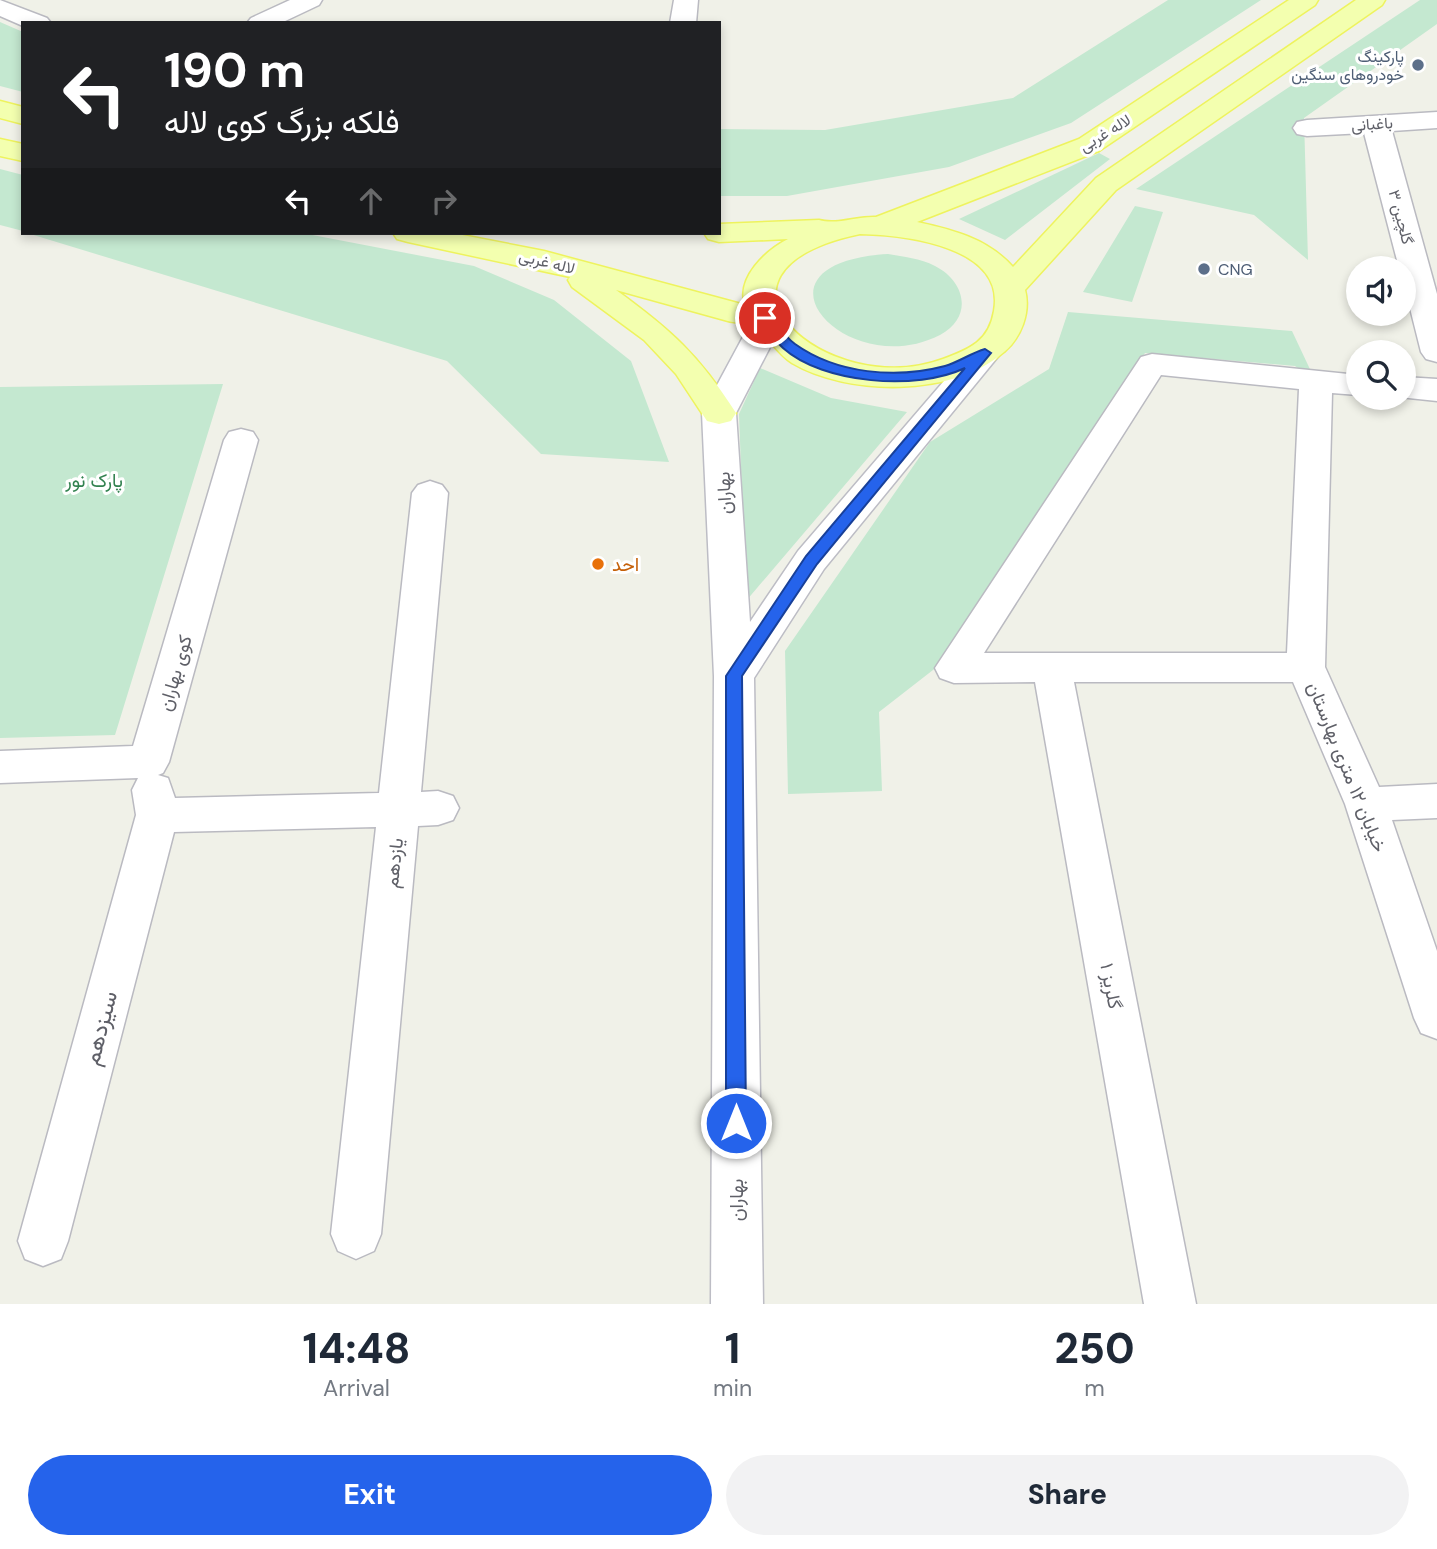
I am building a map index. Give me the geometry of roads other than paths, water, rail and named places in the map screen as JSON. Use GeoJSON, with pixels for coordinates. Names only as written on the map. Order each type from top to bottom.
{"type":"FeatureCollection","features":[{"type":"Feature","properties":{"kind":"main road","name":"لاله غربی"},"geometry":{"type":"LineString","coordinates":[[882,225],[1089,145],[1306,0]]}},
{"type":"Feature","properties":{"kind":"main road"},"geometry":{"type":"LineString","coordinates":[[1010,288],[1107,184],[1373,0]]}},
{"type":"Feature","properties":{"kind":"main road"},"geometry":{"type":"LineString","coordinates":[[0,109],[21,115]]}},
{"type":"Feature","properties":{"kind":"main road"},"geometry":{"type":"LineString","coordinates":[[0,146],[21,152]]}},
{"type":"Feature","properties":{"kind":"main road"},"geometry":{"type":"LineString","coordinates":[[721,233],[882,225],[916,228],[948,237],[976,250],[997,268],[1010,288],[1013,311],[1005,333],[985,353],[951,369],[909,377],[864,375],[821,364],[788,345],[766,320],[759,298],[764,275],[781,254],[807,239],[839,228]]}},
{"type":"Feature","properties":{"kind":"main road","name":"لاله غربی"},"geometry":{"type":"LineString","coordinates":[[418,235],[544,260],[766,320]]}},
{"type":"Feature","properties":{"kind":"main road"},"geometry":{"type":"LineString","coordinates":[[544,260],[588,282],[655,333],[688,368],[719,413]]}},
{"type":"Feature","properties":{"kind":"street"},"geometry":{"type":"LineString","coordinates":[[264,21],[310,0]]}},
{"type":"Feature","properties":{"kind":"street"},"geometry":{"type":"LineString","coordinates":[[683,21],[686,0]]}},
{"type":"Feature","properties":{"kind":"street"},"geometry":{"type":"LineString","coordinates":[[0,7],[33,21]]}},
{"type":"Feature","properties":{"kind":"street","name":"باغبانی"},"geometry":{"type":"LineString","coordinates":[[1307,128],[1437,120]]}},
{"type":"Feature","properties":{"kind":"street","name":"گلچین ۳"},"geometry":{"type":"LineString","coordinates":[[1376,124],[1437,352]]}},
{"type":"Feature","properties":{"kind":"street"},"geometry":{"type":"LineString","coordinates":[[719,413],[766,320]]}},
{"type":"Feature","properties":{"kind":"street"},"geometry":{"type":"LineString","coordinates":[[734,676],[811,560],[985,353]]}},
{"type":"Feature","properties":{"kind":"street"},"geometry":{"type":"LineString","coordinates":[[1306,667],[954,668],[1152,364],[1346,384]]}},
{"type":"Feature","properties":{"kind":"street","name":"خیابان ۱۲ متری بهارستان"},"geometry":{"type":"LineString","coordinates":[[1316,382],[1306,667],[1366,804],[1437,1018]]}},
{"type":"Feature","properties":{"kind":"street"},"geometry":{"type":"LineString","coordinates":[[1416,389],[1437,390]]}},
{"type":"Feature","properties":{"kind":"street","name":"بهاران"},"geometry":{"type":"LineString","coordinates":[[719,413],[734,676],[737,1304]]}},
{"type":"Feature","properties":{"kind":"street","name":"کوی بهاران"},"geometry":{"type":"LineString","coordinates":[[149,762],[241,440]]}},
{"type":"Feature","properties":{"kind":"street","name":"یازدهم"},"geometry":{"type":"LineString","coordinates":[[356,1234],[419,809],[430,493]]}},
{"type":"Feature","properties":{"kind":"street","name":"گلریز ۱"},"geometry":{"type":"LineString","coordinates":[[1052,667],[1170,1304]]}},
{"type":"Feature","properties":{"kind":"street"},"geometry":{"type":"LineString","coordinates":[[0,767],[149,762],[157,815],[264,815],[419,809]]}},
{"type":"Feature","properties":{"kind":"street"},"geometry":{"type":"LineString","coordinates":[[1366,804],[1437,801]]}},
{"type":"Feature","properties":{"kind":"street","name":"سیزدهم"},"geometry":{"type":"LineString","coordinates":[[43,1241],[157,815]]}},
{"type":"Feature","properties":{"kind":"place","name":"پارکینگ خودروهای سنگین"},"geometry":{"type":"Point","coordinates":[1418,65]}},
{"type":"Feature","properties":{"kind":"place","name":"CNG"},"geometry":{"type":"Point","coordinates":[1204,269]}},
{"type":"Feature","properties":{"kind":"place","name":"احد"},"geometry":{"type":"Point","coordinates":[598,564]}},
{"type":"Feature","properties":{"kind":"park label","name":"پارک نور"},"geometry":{"type":"Point","coordinates":[94,480]}}]}
